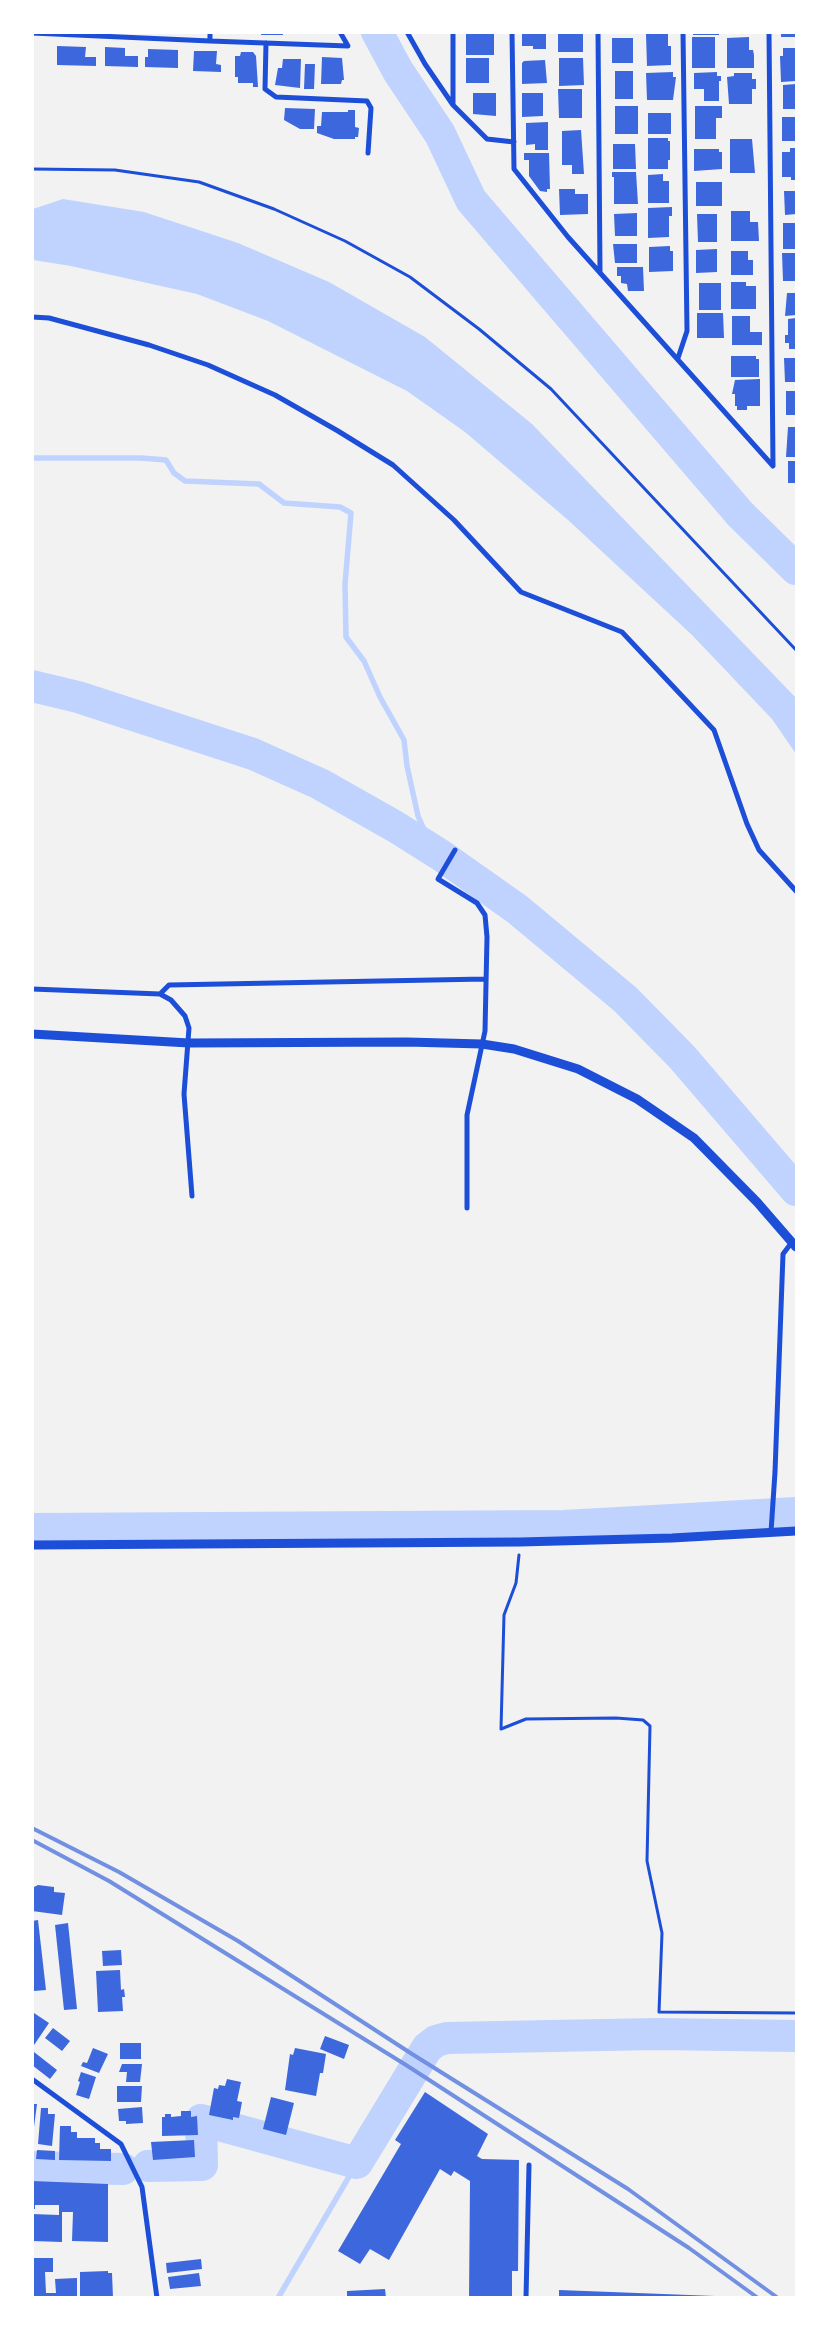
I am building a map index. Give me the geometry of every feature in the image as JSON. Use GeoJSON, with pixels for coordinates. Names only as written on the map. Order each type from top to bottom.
{"type":"FeatureCollection","features":[{"type":"Feature","properties":{"kind":"street"},"geometry":{"type":"LineString","coordinates":[[210,32],[210,41]]}},
{"type":"Feature","properties":{"kind":"street"},"geometry":{"type":"LineString","coordinates":[[32,33],[120,35],[210,41],[348,46],[340,32]]}},
{"type":"Feature","properties":{"kind":"street"},"geometry":{"type":"LineString","coordinates":[[407,32],[424,64],[453,105],[487,139],[514,142]]}},
{"type":"Feature","properties":{"kind":"street"},"geometry":{"type":"LineString","coordinates":[[453,32],[453,105]]}},
{"type":"Feature","properties":{"kind":"street"},"geometry":{"type":"LineString","coordinates":[[512,32],[514,169],[568,237],[773,466],[769,32]]}},
{"type":"Feature","properties":{"kind":"street"},"geometry":{"type":"LineString","coordinates":[[598,32],[600,272]]}},
{"type":"Feature","properties":{"kind":"street"},"geometry":{"type":"LineString","coordinates":[[678,358],[687,331],[684,32]]}},
{"type":"Feature","properties":{"kind":"street"},"geometry":{"type":"LineString","coordinates":[[266,43],[265,89],[276,97],[367,101],[371,108],[368,152]]}},
{"type":"Feature","properties":{"kind":"street"},"geometry":{"type":"LineString","coordinates":[[32,317],[49,318],[149,345],[208,365],[275,395],[338,430],[393,465],[454,520],[521,592],[622,632],[714,730],[747,824],[760,850],[796,891]]}},
{"type":"Feature","properties":{"kind":"street"},"geometry":{"type":"LineString","coordinates":[[454,850],[438,879],[477,903],[485,915],[487,936],[485,1031],[467,1115],[467,1208]]}},
{"type":"Feature","properties":{"kind":"street"},"geometry":{"type":"LineString","coordinates":[[160,994],[169,985],[485,979]]}},
{"type":"Feature","properties":{"kind":"street"},"geometry":{"type":"LineString","coordinates":[[32,989],[160,994],[171,1000],[184,1016],[189,1028],[184,1094],[192,1196]]}},
{"type":"Feature","properties":{"kind":"street"},"geometry":{"type":"LineString","coordinates":[[32,1034],[189,1043],[407,1042],[482,1044],[514,1049],[578,1069],[637,1099],[694,1138],[757,1202],[794,1244],[783,1254],[771,1532]]}},
{"type":"Feature","properties":{"kind":"street"},"geometry":{"type":"LineString","coordinates":[[32,1546],[520,1542],[672,1538],[796,1530]]}},
{"type":"Feature","properties":{"kind":"street"},"geometry":{"type":"LineString","coordinates":[[32,2079],[122,2144],[142,2187],[157,2298]]}},
{"type":"Feature","properties":{"kind":"street"},"geometry":{"type":"LineString","coordinates":[[526,2298],[528,2165]]}},
{"type":"Feature","properties":{"kind":"path"},"geometry":{"type":"LineString","coordinates":[[32,169],[115,170],[199,182],[274,209],[344,241],[410,277],[479,329],[551,390],[796,650]]}},
{"type":"Feature","properties":{"kind":"path"},"geometry":{"type":"LineString","coordinates":[[520,1542],[516,1583],[504,1615],[501,1729],[526,1719],[616,1718],[643,1720],[650,1726],[647,1861],[662,1934],[659,2012],[796,2013]]}},
{"type":"Feature","properties":{"kind":"water"},"geometry":{"type":"Polygon","coordinates":[[[63,199],[144,212],[238,243],[329,282],[425,337],[532,424],[796,698],[796,754],[772,719],[692,635],[568,520],[465,432],[407,391],[268,321],[197,294],[71,266],[33,260],[33,209],[63,199]]]}},
{"type":"Feature","properties":{"kind":"building"},"geometry":{"type":"Polygon","coordinates":[[[261,32],[283,32],[283,35],[261,35],[261,32]]]}},
{"type":"Feature","properties":{"kind":"building"},"geometry":{"type":"Polygon","coordinates":[[[466,32],[494,32],[494,55],[466,55],[466,32]]]}},
{"type":"Feature","properties":{"kind":"building"},"geometry":{"type":"Polygon","coordinates":[[[522,32],[546,32],[546,49],[533,49],[533,46],[522,46],[522,32]]]}},
{"type":"Feature","properties":{"kind":"building"},"geometry":{"type":"Polygon","coordinates":[[[558,32],[583,32],[583,52],[558,52],[558,32]]]}},
{"type":"Feature","properties":{"kind":"building"},"geometry":{"type":"Polygon","coordinates":[[[693,32],[719,32],[719,35],[693,35],[693,32]]]}},
{"type":"Feature","properties":{"kind":"building"},"geometry":{"type":"Polygon","coordinates":[[[781,32],[796,32],[796,37],[781,37],[781,32]]]}},
{"type":"Feature","properties":{"kind":"building"},"geometry":{"type":"Polygon","coordinates":[[[646,34],[668,34],[668,46],[671,46],[671,65],[647,66],[646,34]]]}},
{"type":"Feature","properties":{"kind":"building"},"geometry":{"type":"Polygon","coordinates":[[[692,37],[715,37],[715,68],[692,68],[692,37]]]}},
{"type":"Feature","properties":{"kind":"building"},"geometry":{"type":"Polygon","coordinates":[[[749,37],[749,50],[753,50],[754,55],[754,68],[727,68],[727,38],[749,37]]]}},
{"type":"Feature","properties":{"kind":"building"},"geometry":{"type":"Polygon","coordinates":[[[612,38],[633,38],[633,63],[612,63],[612,38]]]}},
{"type":"Feature","properties":{"kind":"building"},"geometry":{"type":"Polygon","coordinates":[[[57,46],[86,47],[85,57],[96,57],[96,66],[57,65],[57,46]]]}},
{"type":"Feature","properties":{"kind":"building"},"geometry":{"type":"Polygon","coordinates":[[[105,47],[125,48],[125,56],[138,56],[138,67],[105,66],[105,47]]]}},
{"type":"Feature","properties":{"kind":"building"},"geometry":{"type":"Polygon","coordinates":[[[783,48],[796,48],[796,81],[781,82],[780,56],[783,56],[783,48]]]}},
{"type":"Feature","properties":{"kind":"building"},"geometry":{"type":"Polygon","coordinates":[[[148,49],[178,50],[178,68],[145,67],[145,57],[148,57],[148,49]]]}},
{"type":"Feature","properties":{"kind":"building"},"geometry":{"type":"Polygon","coordinates":[[[194,51],[217,51],[216,64],[221,65],[221,72],[193,71],[194,51]]]}},
{"type":"Feature","properties":{"kind":"building"},"geometry":{"type":"Polygon","coordinates":[[[241,52],[253,52],[256,56],[258,87],[253,87],[253,83],[238,83],[238,77],[235,77],[235,56],[240,56],[241,52]]]}},
{"type":"Feature","properties":{"kind":"building"},"geometry":{"type":"Polygon","coordinates":[[[322,57],[342,58],[344,80],[342,80],[341,84],[321,84],[322,57]]]}},
{"type":"Feature","properties":{"kind":"building"},"geometry":{"type":"Polygon","coordinates":[[[466,58],[489,58],[489,83],[466,83],[466,58]]]}},
{"type":"Feature","properties":{"kind":"building"},"geometry":{"type":"Polygon","coordinates":[[[559,58],[583,58],[584,85],[559,86],[559,58]]]}},
{"type":"Feature","properties":{"kind":"building"},"geometry":{"type":"Polygon","coordinates":[[[283,59],[301,59],[300,88],[275,85],[278,68],[282,68],[283,59]]]}},
{"type":"Feature","properties":{"kind":"building"},"geometry":{"type":"Polygon","coordinates":[[[545,60],[547,83],[522,84],[522,63],[524,61],[545,60]]]}},
{"type":"Feature","properties":{"kind":"building"},"geometry":{"type":"Polygon","coordinates":[[[305,64],[315,64],[314,89],[304,89],[305,64]]]}},
{"type":"Feature","properties":{"kind":"building"},"geometry":{"type":"Polygon","coordinates":[[[615,71],[633,71],[633,99],[615,99],[615,71]]]}},
{"type":"Feature","properties":{"kind":"building"},"geometry":{"type":"Polygon","coordinates":[[[673,72],[673,77],[676,77],[673,100],[647,100],[646,73],[673,72]]]}},
{"type":"Feature","properties":{"kind":"building"},"geometry":{"type":"Polygon","coordinates":[[[717,72],[717,76],[721,76],[721,81],[719,81],[719,101],[704,101],[704,89],[694,89],[694,73],[717,72]]]}},
{"type":"Feature","properties":{"kind":"building"},"geometry":{"type":"Polygon","coordinates":[[[734,73],[752,73],[752,79],[756,79],[756,89],[752,89],[752,104],[729,104],[727,77],[734,76],[734,73]]]}},
{"type":"Feature","properties":{"kind":"building"},"geometry":{"type":"Polygon","coordinates":[[[796,84],[796,109],[783,109],[783,85],[796,84]]]}},
{"type":"Feature","properties":{"kind":"building"},"geometry":{"type":"Polygon","coordinates":[[[558,89],[582,89],[582,118],[559,118],[558,89]]]}},
{"type":"Feature","properties":{"kind":"building"},"geometry":{"type":"Polygon","coordinates":[[[473,93],[496,93],[496,116],[473,114],[473,93]]]}},
{"type":"Feature","properties":{"kind":"building"},"geometry":{"type":"Polygon","coordinates":[[[522,93],[543,93],[543,116],[522,117],[522,93]]]}},
{"type":"Feature","properties":{"kind":"building"},"geometry":{"type":"Polygon","coordinates":[[[615,106],[638,106],[638,134],[615,134],[615,106]]]}},
{"type":"Feature","properties":{"kind":"building"},"geometry":{"type":"Polygon","coordinates":[[[695,106],[722,106],[722,118],[716,118],[716,139],[695,139],[695,106]]]}},
{"type":"Feature","properties":{"kind":"building"},"geometry":{"type":"Polygon","coordinates":[[[285,108],[315,109],[314,129],[300,129],[284,120],[285,108]]]}},
{"type":"Feature","properties":{"kind":"building"},"geometry":{"type":"Polygon","coordinates":[[[348,110],[355,110],[355,127],[359,128],[358,137],[355,137],[355,139],[334,139],[317,133],[317,126],[321,126],[322,112],[348,112],[348,110]]]}},
{"type":"Feature","properties":{"kind":"building"},"geometry":{"type":"Polygon","coordinates":[[[648,113],[671,113],[671,134],[648,134],[648,113]]]}},
{"type":"Feature","properties":{"kind":"building"},"geometry":{"type":"Polygon","coordinates":[[[782,117],[796,117],[796,141],[782,141],[782,117]]]}},
{"type":"Feature","properties":{"kind":"building"},"geometry":{"type":"Polygon","coordinates":[[[548,122],[548,150],[535,150],[535,144],[526,145],[526,123],[548,122]]]}},
{"type":"Feature","properties":{"kind":"building"},"geometry":{"type":"Polygon","coordinates":[[[581,130],[584,174],[572,174],[572,165],[562,165],[562,131],[581,130]]]}},
{"type":"Feature","properties":{"kind":"building"},"geometry":{"type":"Polygon","coordinates":[[[648,138],[668,138],[668,141],[670,141],[668,169],[648,169],[648,138]]]}},
{"type":"Feature","properties":{"kind":"building"},"geometry":{"type":"Polygon","coordinates":[[[730,139],[752,139],[755,173],[730,173],[730,139]]]}},
{"type":"Feature","properties":{"kind":"building"},"geometry":{"type":"Polygon","coordinates":[[[613,144],[635,144],[636,169],[613,169],[613,144]]]}},
{"type":"Feature","properties":{"kind":"building"},"geometry":{"type":"Polygon","coordinates":[[[790,148],[796,148],[796,180],[791,180],[791,177],[782,177],[782,152],[790,152],[790,148]]]}},
{"type":"Feature","properties":{"kind":"building"},"geometry":{"type":"Polygon","coordinates":[[[694,149],[719,149],[719,152],[722,152],[722,169],[694,171],[694,149]]]}},
{"type":"Feature","properties":{"kind":"building"},"geometry":{"type":"Polygon","coordinates":[[[524,153],[549,153],[550,189],[547,189],[547,192],[540,191],[529,176],[529,160],[524,160],[524,153]]]}},
{"type":"Feature","properties":{"kind":"building"},"geometry":{"type":"Polygon","coordinates":[[[612,172],[636,172],[638,204],[614,204],[614,177],[612,177],[612,172]]]}},
{"type":"Feature","properties":{"kind":"building"},"geometry":{"type":"Polygon","coordinates":[[[663,174],[663,181],[669,181],[669,203],[648,203],[648,175],[663,174]]]}},
{"type":"Feature","properties":{"kind":"building"},"geometry":{"type":"Polygon","coordinates":[[[696,182],[722,182],[722,206],[696,206],[696,182]]]}},
{"type":"Feature","properties":{"kind":"building"},"geometry":{"type":"Polygon","coordinates":[[[559,189],[575,189],[575,194],[588,194],[588,214],[560,215],[559,189]]]}},
{"type":"Feature","properties":{"kind":"building"},"geometry":{"type":"Polygon","coordinates":[[[784,191],[796,191],[796,214],[785,215],[784,191]]]}},
{"type":"Feature","properties":{"kind":"building"},"geometry":{"type":"Polygon","coordinates":[[[672,207],[672,216],[669,216],[669,237],[648,238],[648,208],[672,207]]]}},
{"type":"Feature","properties":{"kind":"building"},"geometry":{"type":"Polygon","coordinates":[[[731,211],[750,211],[750,222],[758,222],[759,241],[731,241],[731,211]]]}},
{"type":"Feature","properties":{"kind":"building"},"geometry":{"type":"Polygon","coordinates":[[[637,213],[637,236],[615,236],[614,214],[637,213]]]}},
{"type":"Feature","properties":{"kind":"building"},"geometry":{"type":"Polygon","coordinates":[[[697,214],[717,214],[717,242],[698,242],[697,214]]]}},
{"type":"Feature","properties":{"kind":"building"},"geometry":{"type":"Polygon","coordinates":[[[783,223],[796,223],[796,249],[783,249],[783,223]]]}},
{"type":"Feature","properties":{"kind":"building"},"geometry":{"type":"Polygon","coordinates":[[[613,244],[637,244],[637,263],[615,263],[613,244]]]}},
{"type":"Feature","properties":{"kind":"building"},"geometry":{"type":"Polygon","coordinates":[[[670,246],[670,251],[673,251],[673,271],[649,272],[649,247],[670,246]]]}},
{"type":"Feature","properties":{"kind":"building"},"geometry":{"type":"Polygon","coordinates":[[[717,249],[717,272],[696,273],[696,250],[717,249]]]}},
{"type":"Feature","properties":{"kind":"building"},"geometry":{"type":"Polygon","coordinates":[[[731,251],[748,251],[748,260],[753,260],[753,275],[731,275],[731,251]]]}},
{"type":"Feature","properties":{"kind":"building"},"geometry":{"type":"Polygon","coordinates":[[[782,253],[796,253],[796,281],[783,281],[782,253]]]}},
{"type":"Feature","properties":{"kind":"building"},"geometry":{"type":"Polygon","coordinates":[[[617,267],[643,267],[644,291],[628,291],[627,284],[621,283],[621,276],[617,276],[617,267]]]}},
{"type":"Feature","properties":{"kind":"building"},"geometry":{"type":"Polygon","coordinates":[[[731,282],[746,282],[746,286],[756,286],[756,309],[731,309],[731,282]]]}},
{"type":"Feature","properties":{"kind":"building"},"geometry":{"type":"Polygon","coordinates":[[[699,283],[721,283],[721,310],[699,310],[699,283]]]}},
{"type":"Feature","properties":{"kind":"building"},"geometry":{"type":"Polygon","coordinates":[[[787,293],[796,293],[796,315],[785,316],[787,293]]]}},
{"type":"Feature","properties":{"kind":"building"},"geometry":{"type":"Polygon","coordinates":[[[697,313],[723,313],[724,338],[697,338],[697,313]]]}},
{"type":"Feature","properties":{"kind":"building"},"geometry":{"type":"Polygon","coordinates":[[[732,316],[750,316],[750,332],[762,332],[762,345],[732,345],[732,316]]]}},
{"type":"Feature","properties":{"kind":"building"},"geometry":{"type":"Polygon","coordinates":[[[796,318],[796,349],[789,349],[789,343],[785,343],[785,335],[788,335],[788,319],[796,318]]]}},
{"type":"Feature","properties":{"kind":"building"},"geometry":{"type":"Polygon","coordinates":[[[731,356],[756,356],[756,359],[759,359],[759,377],[731,377],[731,356]]]}},
{"type":"Feature","properties":{"kind":"building"},"geometry":{"type":"Polygon","coordinates":[[[784,358],[796,358],[796,382],[785,382],[784,358]]]}},
{"type":"Feature","properties":{"kind":"building"},"geometry":{"type":"Polygon","coordinates":[[[760,379],[760,406],[747,406],[747,410],[737,410],[735,394],[732,394],[735,380],[760,379]]]}},
{"type":"Feature","properties":{"kind":"building"},"geometry":{"type":"Polygon","coordinates":[[[786,391],[796,391],[796,415],[786,415],[786,391]]]}},
{"type":"Feature","properties":{"kind":"building"},"geometry":{"type":"Polygon","coordinates":[[[788,427],[796,427],[796,457],[786,457],[788,427]]]}},
{"type":"Feature","properties":{"kind":"building"},"geometry":{"type":"Polygon","coordinates":[[[788,461],[796,461],[796,483],[788,483],[788,461]]]}},
{"type":"Feature","properties":{"kind":"building"},"geometry":{"type":"Polygon","coordinates":[[[38,1885],[54,1887],[54,1892],[65,1893],[62,1915],[32,1911],[32,1888],[38,1885]]]}},
{"type":"Feature","properties":{"kind":"building"},"geometry":{"type":"Polygon","coordinates":[[[38,1920],[46,1990],[34,1991],[32,1921],[38,1920]]]}},
{"type":"Feature","properties":{"kind":"building"},"geometry":{"type":"Polygon","coordinates":[[[68,1923],[77,2009],[64,2010],[55,1925],[68,1923]]]}},
{"type":"Feature","properties":{"kind":"building"},"geometry":{"type":"Polygon","coordinates":[[[121,1950],[122,1965],[103,1966],[102,1951],[121,1950]]]}},
{"type":"Feature","properties":{"kind":"building"},"geometry":{"type":"Polygon","coordinates":[[[120,1970],[121,1990],[124,1989],[125,1997],[122,1997],[123,2011],[98,2012],[96,1971],[120,1970]]]}},
{"type":"Feature","properties":{"kind":"building"},"geometry":{"type":"Polygon","coordinates":[[[34,2013],[49,2023],[32,2048],[32,2016],[34,2013]]]}},
{"type":"Feature","properties":{"kind":"building"},"geometry":{"type":"Polygon","coordinates":[[[53,2028],[70,2041],[62,2051],[45,2038],[53,2028]]]}},
{"type":"Feature","properties":{"kind":"building"},"geometry":{"type":"Polygon","coordinates":[[[325,2036],[349,2045],[344,2059],[320,2049],[325,2036]]]}},
{"type":"Feature","properties":{"kind":"building"},"geometry":{"type":"Polygon","coordinates":[[[120,2043],[141,2043],[141,2059],[120,2059],[120,2043]]]}},
{"type":"Feature","properties":{"kind":"building"},"geometry":{"type":"Polygon","coordinates":[[[93,2048],[108,2054],[99,2073],[81,2066],[83,2062],[87,2063],[93,2048]]]}},
{"type":"Feature","properties":{"kind":"building"},"geometry":{"type":"Polygon","coordinates":[[[295,2048],[326,2054],[316,2096],[285,2090],[290,2054],[293,2055],[295,2048]]]}},
{"type":"Feature","properties":{"kind":"building"},"geometry":{"type":"Polygon","coordinates":[[[34,2052],[57,2070],[50,2079],[32,2065],[34,2052]]]}},
{"type":"Feature","properties":{"kind":"building"},"geometry":{"type":"Polygon","coordinates":[[[122,2064],[142,2064],[140,2082],[126,2082],[127,2072],[119,2072],[122,2064]]]}},
{"type":"Feature","properties":{"kind":"building"},"geometry":{"type":"Polygon","coordinates":[[[81,2072],[96,2077],[89,2099],[76,2095],[81,2072]]]}},
{"type":"Feature","properties":{"kind":"building"},"geometry":{"type":"Polygon","coordinates":[[[227,2079],[241,2082],[237,2101],[242,2102],[239,2118],[233,2117],[233,2120],[209,2115],[214,2088],[218,2089],[219,2085],[225,2086],[227,2079]]]}},
{"type":"Feature","properties":{"kind":"building"},"geometry":{"type":"Polygon","coordinates":[[[117,2086],[142,2086],[141,2102],[117,2102],[117,2086]]]}},
{"type":"Feature","properties":{"kind":"building"},"geometry":{"type":"Polygon","coordinates":[[[425,2092],[488,2134],[477,2156],[482,2159],[519,2160],[518,2271],[512,2271],[512,2298],[469,2298],[470,2181],[454,2171],[451,2176],[440,2169],[389,2260],[370,2249],[360,2264],[338,2251],[401,2144],[395,2140],[425,2092]]]}},
{"type":"Feature","properties":{"kind":"building"},"geometry":{"type":"Polygon","coordinates":[[[271,2097],[294,2103],[286,2135],[263,2129],[271,2097]]]}},
{"type":"Feature","properties":{"kind":"building"},"geometry":{"type":"Polygon","coordinates":[[[32,2104],[37,2104],[34,2127],[32,2127],[32,2104]]]}},
{"type":"Feature","properties":{"kind":"building"},"geometry":{"type":"Polygon","coordinates":[[[142,2107],[143,2123],[126,2124],[126,2121],[119,2121],[118,2109],[142,2107]]]}},
{"type":"Feature","properties":{"kind":"building"},"geometry":{"type":"Polygon","coordinates":[[[41,2108],[48,2108],[48,2114],[55,2114],[52,2146],[38,2144],[41,2108]]]}},
{"type":"Feature","properties":{"kind":"building"},"geometry":{"type":"Polygon","coordinates":[[[181,2111],[191,2111],[191,2117],[197,2116],[198,2135],[162,2136],[162,2117],[165,2117],[165,2114],[171,2114],[171,2117],[181,2116],[181,2111]]]}},
{"type":"Feature","properties":{"kind":"building"},"geometry":{"type":"Polygon","coordinates":[[[60,2126],[71,2126],[71,2132],[77,2132],[77,2138],[95,2138],[95,2143],[100,2143],[100,2149],[111,2149],[111,2161],[59,2160],[60,2126]]]}},
{"type":"Feature","properties":{"kind":"building"},"geometry":{"type":"Polygon","coordinates":[[[194,2140],[195,2157],[153,2160],[151,2142],[194,2140]]]}},
{"type":"Feature","properties":{"kind":"building"},"geometry":{"type":"Polygon","coordinates":[[[37,2150],[55,2151],[55,2160],[36,2159],[37,2150]]]}},
{"type":"Feature","properties":{"kind":"building"},"geometry":{"type":"Polygon","coordinates":[[[32,2181],[108,2184],[108,2242],[72,2241],[73,2212],[62,2212],[62,2242],[32,2241],[32,2214],[59,2215],[59,2205],[35,2205],[35,2209],[32,2209],[32,2181]]]}},
{"type":"Feature","properties":{"kind":"building"},"geometry":{"type":"Polygon","coordinates":[[[32,2258],[53,2258],[53,2272],[45,2272],[46,2293],[56,2293],[55,2279],[77,2278],[77,2298],[32,2298],[32,2258]]]}},
{"type":"Feature","properties":{"kind":"building"},"geometry":{"type":"Polygon","coordinates":[[[201,2259],[202,2269],[167,2273],[166,2263],[201,2259]]]}},
{"type":"Feature","properties":{"kind":"building"},"geometry":{"type":"Polygon","coordinates":[[[108,2271],[108,2273],[112,2273],[113,2298],[80,2298],[80,2272],[108,2271]]]}},
{"type":"Feature","properties":{"kind":"building"},"geometry":{"type":"Polygon","coordinates":[[[199,2273],[201,2286],[170,2289],[168,2277],[199,2273]]]}},
{"type":"Feature","properties":{"kind":"building"},"geometry":{"type":"Polygon","coordinates":[[[385,2289],[386,2298],[347,2298],[347,2291],[385,2289]]]}},
{"type":"Feature","properties":{"kind":"building"},"geometry":{"type":"Polygon","coordinates":[[[559,2290],[715,2296],[715,2298],[559,2298],[559,2290]]]}},
{"type":"Feature","properties":{"kind":"waterway"},"geometry":{"type":"LineString","coordinates":[[377,32],[398,71],[440,134],[471,200],[740,514],[796,569]]}},
{"type":"Feature","properties":{"kind":"waterway"},"geometry":{"type":"LineString","coordinates":[[32,458],[141,458],[166,460],[174,473],[185,481],[259,484],[284,503],[340,507],[351,513],[345,584],[346,637],[364,661],[380,697],[404,740],[407,766],[418,816],[433,850]]}},
{"type":"Feature","properties":{"kind":"waterway"},"geometry":{"type":"LineString","coordinates":[[32,686],[78,697],[253,754],[320,784],[396,827],[442,856],[517,909],[625,999],[682,1057],[796,1190]]}},
{"type":"Feature","properties":{"kind":"waterway"},"geometry":{"type":"LineString","coordinates":[[32,1529],[564,1526],[796,1513]]}},
{"type":"Feature","properties":{"kind":"waterway"},"geometry":{"type":"LineString","coordinates":[[148,2166],[202,2165],[201,2120],[357,2163],[427,2048],[436,2041],[447,2038],[657,2034],[796,2036]]}},
{"type":"Feature","properties":{"kind":"waterway"},"geometry":{"type":"LineString","coordinates":[[278,2298],[357,2163]]}},
{"type":"Feature","properties":{"kind":"waterway"},"geometry":{"type":"LineString","coordinates":[[32,2167],[123,2169]]}},
{"type":"Feature","properties":{"kind":"railway"},"geometry":{"type":"LineString","coordinates":[[32,1828],[119,1872],[238,1941],[412,2054],[628,2189],[778,2298]]}},
{"type":"Feature","properties":{"kind":"railway"},"geometry":{"type":"LineString","coordinates":[[32,1840],[109,1881],[406,2065],[689,2248],[758,2298]]}}]}
